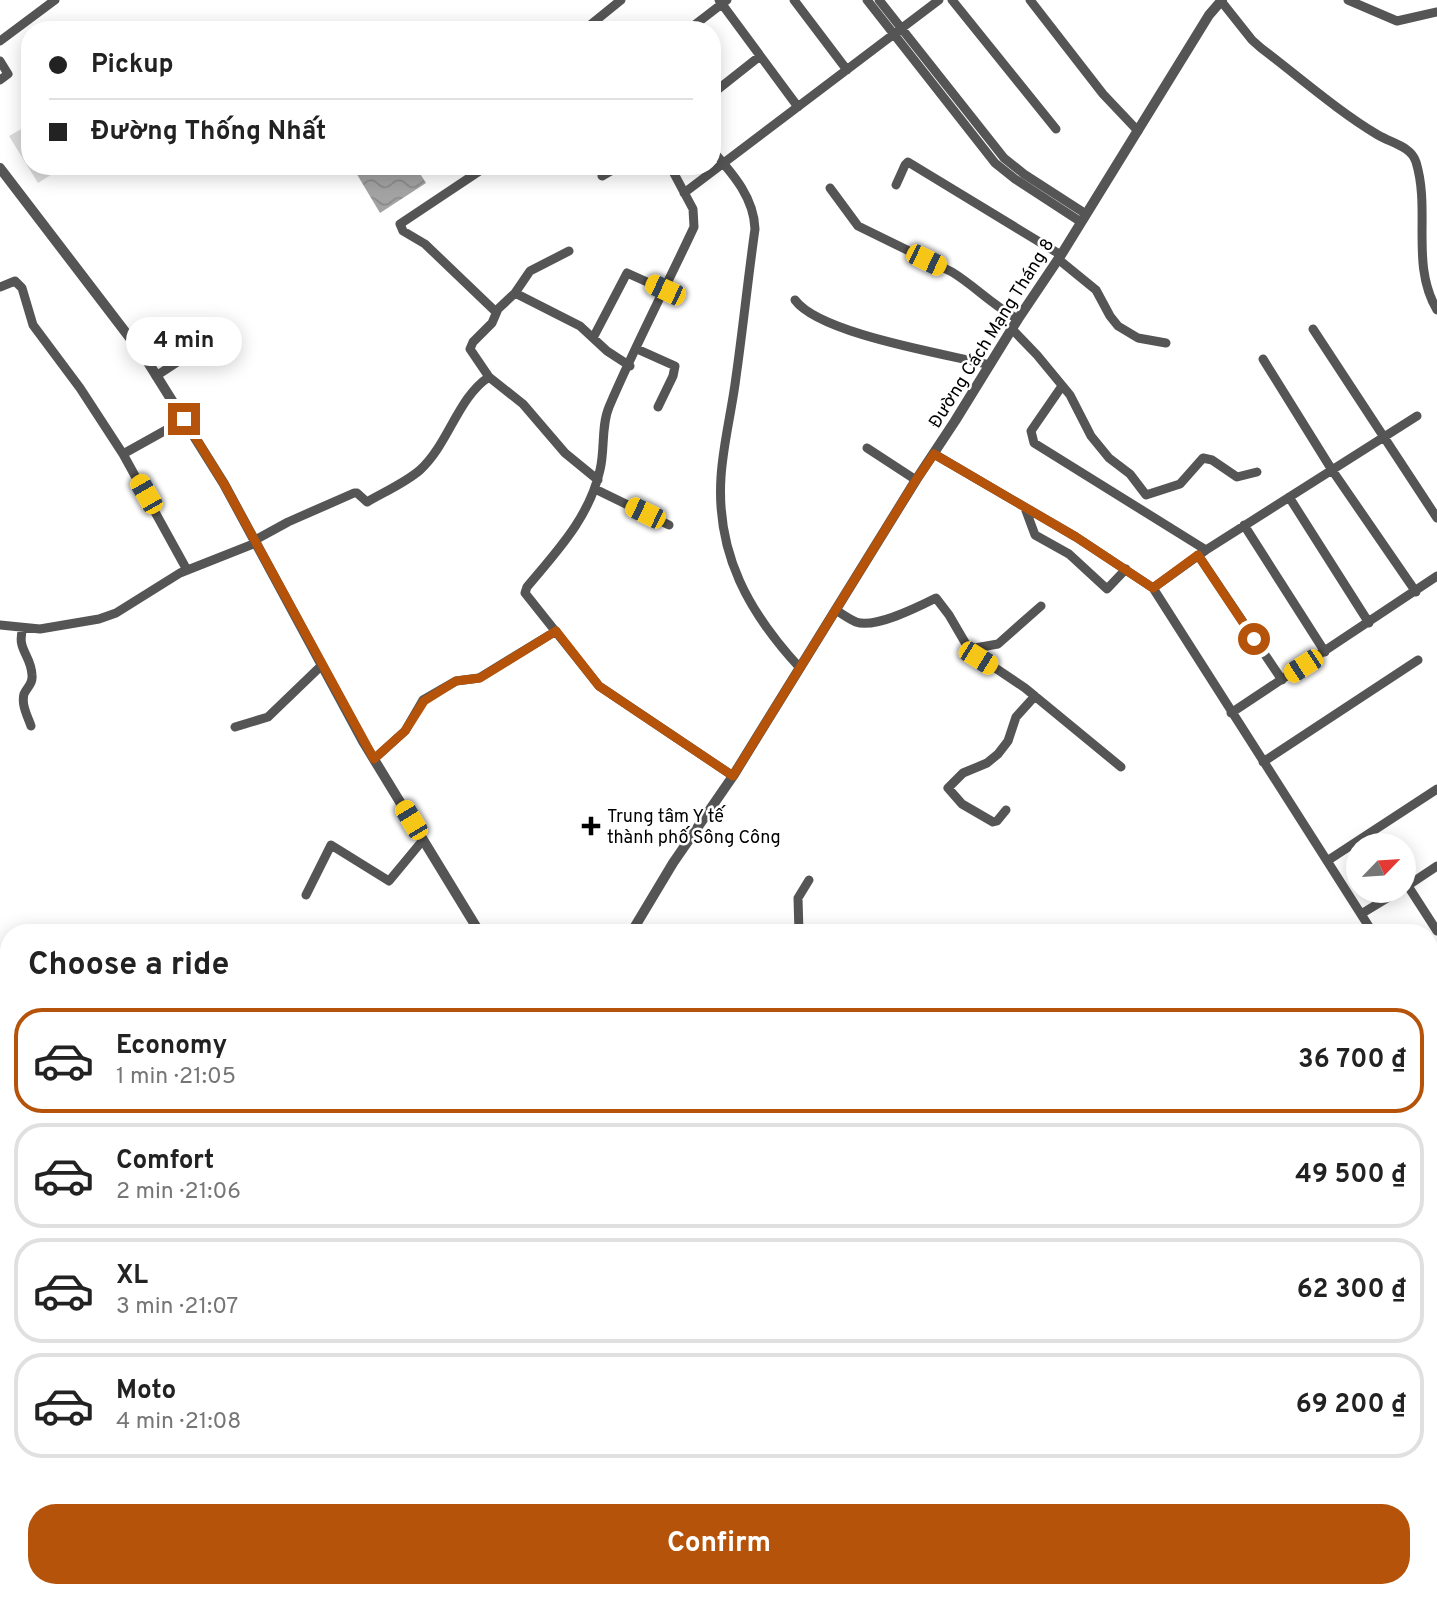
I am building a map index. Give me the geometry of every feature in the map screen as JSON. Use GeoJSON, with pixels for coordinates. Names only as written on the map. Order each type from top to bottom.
{"type":"FeatureCollection","features":[{"type":"Feature","properties":{"kind":"street"},"geometry":{"type":"LineString","coordinates":[[27,21],[55,0]]}},
{"type":"Feature","properties":{"kind":"street"},"geometry":{"type":"LineString","coordinates":[[595,21],[621,0]]}},
{"type":"Feature","properties":{"kind":"street"},"geometry":{"type":"LineString","coordinates":[[794,0],[847,70]]}},
{"type":"Feature","properties":{"kind":"street"},"geometry":{"type":"LineString","coordinates":[[867,0],[897,31],[933,77],[1004,158],[1083,218]]}},
{"type":"Feature","properties":{"kind":"street"},"geometry":{"type":"LineString","coordinates":[[880,0],[897,31]]}},
{"type":"Feature","properties":{"kind":"street"},"geometry":{"type":"LineString","coordinates":[[723,163],[939,0]]}},
{"type":"Feature","properties":{"kind":"street"},"geometry":{"type":"LineString","coordinates":[[952,0],[1056,129]]}},
{"type":"Feature","properties":{"kind":"street"},"geometry":{"type":"LineString","coordinates":[[1030,0],[1103,94],[1138,131]]}},
{"type":"Feature","properties":{"kind":"street"},"geometry":{"type":"LineString","coordinates":[[1222,0],[1261,48],[1373,132],[1412,154],[1424,212],[1422,269],[1437,310]]}},
{"type":"Feature","properties":{"kind":"street","name":"Đường Cách Mạng Tháng 8"},"geometry":{"type":"LineString","coordinates":[[636,924],[673,863],[733,776],[916,480],[1060,257],[1209,15],[1222,0]]}},
{"type":"Feature","properties":{"kind":"street"},"geometry":{"type":"LineString","coordinates":[[1348,0],[1396,21],[1437,12]]}},
{"type":"Feature","properties":{"kind":"street"},"geometry":{"type":"LineString","coordinates":[[699,21],[723,1],[798,107]]}},
{"type":"Feature","properties":{"kind":"street"},"geometry":{"type":"LineString","coordinates":[[0,41],[21,25]]}},
{"type":"Feature","properties":{"kind":"street"},"geometry":{"type":"LineString","coordinates":[[721,86],[760,56]]}},
{"type":"Feature","properties":{"kind":"street"},"geometry":{"type":"LineString","coordinates":[[0,61],[8,74],[0,80]]}},
{"type":"Feature","properties":{"kind":"street"},"geometry":{"type":"LineString","coordinates":[[721,161],[749,199],[755,216],[736,378],[723,460],[720,501],[723,524],[737,578],[759,619],[800,668]]}},
{"type":"Feature","properties":{"kind":"street"},"geometry":{"type":"LineString","coordinates":[[896,185],[908,162],[943,181],[1060,257],[1096,290],[1118,326],[1138,338],[1166,343]]}},
{"type":"Feature","properties":{"kind":"street"},"geometry":{"type":"LineString","coordinates":[[0,168],[80,272],[184,419],[374,759],[474,924]]}},
{"type":"Feature","properties":{"kind":"street"},"geometry":{"type":"LineString","coordinates":[[473,175],[400,223],[404,231],[425,244],[496,312]]}},
{"type":"Feature","properties":{"kind":"street"},"geometry":{"type":"LineString","coordinates":[[675,175],[693,209],[694,227],[608,409],[597,484],[578,525],[525,590],[526,597],[599,686],[733,776]]}},
{"type":"Feature","properties":{"kind":"street"},"geometry":{"type":"LineString","coordinates":[[684,193],[707,175]]}},
{"type":"Feature","properties":{"kind":"street"},"geometry":{"type":"LineString","coordinates":[[830,188],[858,226],[964,279],[1001,310],[1015,324],[1074,402],[1091,436],[1109,458],[1130,474],[1146,495],[1180,484],[1203,458],[1212,460],[1240,478],[1258,472]]}},
{"type":"Feature","properties":{"kind":"street"},"geometry":{"type":"LineString","coordinates":[[569,251],[536,267],[496,312],[492,323],[470,346],[489,377],[523,404],[565,453],[597,484],[669,524]]}},
{"type":"Feature","properties":{"kind":"street"},"geometry":{"type":"LineString","coordinates":[[593,338],[627,273],[665,290]]}},
{"type":"Feature","properties":{"kind":"street"},"geometry":{"type":"LineString","coordinates":[[0,286],[15,281],[22,288],[33,325],[80,388],[123,454],[187,570]]}},
{"type":"Feature","properties":{"kind":"street"},"geometry":{"type":"LineString","coordinates":[[515,293],[580,326],[607,351],[629,366]]}},
{"type":"Feature","properties":{"kind":"street"},"geometry":{"type":"LineString","coordinates":[[795,300],[805,310],[862,334],[990,365]]}},
{"type":"Feature","properties":{"kind":"street"},"geometry":{"type":"LineString","coordinates":[[1313,328],[1437,519]]}},
{"type":"Feature","properties":{"kind":"street"},"geometry":{"type":"LineString","coordinates":[[156,376],[214,338]]}},
{"type":"Feature","properties":{"kind":"street"},"geometry":{"type":"LineString","coordinates":[[637,349],[675,366],[658,407]]}},
{"type":"Feature","properties":{"kind":"street"},"geometry":{"type":"LineString","coordinates":[[1263,359],[1332,470],[1416,592]]}},
{"type":"Feature","properties":{"kind":"street"},"geometry":{"type":"LineString","coordinates":[[0,625],[40,629],[108,617],[187,570],[255,542],[288,522],[354,493],[367,502],[411,477],[426,463],[446,436],[475,387],[489,377]]}},
{"type":"Feature","properties":{"kind":"street"},"geometry":{"type":"LineString","coordinates":[[1062,386],[1031,431],[1034,443],[1202,553],[1282,680]]}},
{"type":"Feature","properties":{"kind":"street"},"geometry":{"type":"LineString","coordinates":[[1153,588],[1202,553],[1417,416]]}},
{"type":"Feature","properties":{"kind":"street"},"geometry":{"type":"LineString","coordinates":[[123,454],[184,419]]}},
{"type":"Feature","properties":{"kind":"street"},"geometry":{"type":"LineString","coordinates":[[867,448],[916,480]]}},
{"type":"Feature","properties":{"kind":"street"},"geometry":{"type":"LineString","coordinates":[[934,454],[1076,537],[1153,588],[1367,924]]}},
{"type":"Feature","properties":{"kind":"street"},"geometry":{"type":"LineString","coordinates":[[1289,497],[1369,623]]}},
{"type":"Feature","properties":{"kind":"street"},"geometry":{"type":"LineString","coordinates":[[1025,508],[1035,536],[1069,554],[1107,589],[1126,569]]}},
{"type":"Feature","properties":{"kind":"street"},"geometry":{"type":"LineString","coordinates":[[1244,526],[1325,652]]}},
{"type":"Feature","properties":{"kind":"street"},"geometry":{"type":"LineString","coordinates":[[1231,713],[1437,576]]}},
{"type":"Feature","properties":{"kind":"street"},"geometry":{"type":"LineString","coordinates":[[836,610],[856,621],[872,622],[913,609],[936,598],[950,615],[969,649],[978,658],[1035,696],[1121,766]]}},
{"type":"Feature","properties":{"kind":"street"},"geometry":{"type":"LineString","coordinates":[[969,649],[998,644],[1041,606]]}},
{"type":"Feature","properties":{"kind":"street"},"geometry":{"type":"LineString","coordinates":[[23,628],[20,643],[33,679],[24,693],[24,706],[31,726]]}},
{"type":"Feature","properties":{"kind":"street"},"geometry":{"type":"LineString","coordinates":[[374,759],[405,731],[424,701],[456,681],[480,678],[556,631]]}},
{"type":"Feature","properties":{"kind":"street"},"geometry":{"type":"LineString","coordinates":[[1263,762],[1418,660]]}},
{"type":"Feature","properties":{"kind":"street"},"geometry":{"type":"LineString","coordinates":[[234,727],[268,718],[322,665]]}},
{"type":"Feature","properties":{"kind":"street"},"geometry":{"type":"LineString","coordinates":[[1006,810],[993,822],[962,804],[948,788],[962,773],[986,763],[998,754],[1008,741],[1016,717],[1035,696]]}},
{"type":"Feature","properties":{"kind":"street"},"geometry":{"type":"LineString","coordinates":[[1327,861],[1437,789]]}},
{"type":"Feature","properties":{"kind":"street"},"geometry":{"type":"LineString","coordinates":[[306,895],[331,845],[388,881],[423,840]]}},
{"type":"Feature","properties":{"kind":"street"},"geometry":{"type":"LineString","coordinates":[[1416,880],[1437,866]]}},
{"type":"Feature","properties":{"kind":"street"},"geometry":{"type":"LineString","coordinates":[[799,924],[798,898],[809,880]]}},
{"type":"Feature","properties":{"kind":"street"},"geometry":{"type":"LineString","coordinates":[[1361,914],[1379,903]]}},
{"type":"Feature","properties":{"kind":"street"},"geometry":{"type":"LineString","coordinates":[[1415,903],[1431,924]]}},
{"type":"Feature","properties":{"kind":"shaded area"},"geometry":{"type":"Polygon","coordinates":[[[21,129],[21,155],[9,136],[21,129]]]}},
{"type":"Feature","properties":{"kind":"shaded area"},"geometry":{"type":"Polygon","coordinates":[[[33,175],[51,175],[38,183],[33,175]]]}},
{"type":"Feature","properties":{"kind":"water"},"geometry":{"type":"Polygon","coordinates":[[[357,175],[421,175],[426,183],[380,213],[357,175]]]}},
{"type":"Feature","properties":{"kind":"place","name":"Trung tâm Y tế thành phố Sông Công"},"geometry":{"type":"Point","coordinates":[591,826]}},
{"type":"Feature","properties":{"kind":"route"},"geometry":{"type":"LineString","coordinates":[[184,419],[224,484],[374,759],[405,731],[424,701],[456,681],[480,678],[556,631],[599,686],[733,776],[934,454],[1055,524],[1153,588],[1198,555],[1254,639]]}}]}
